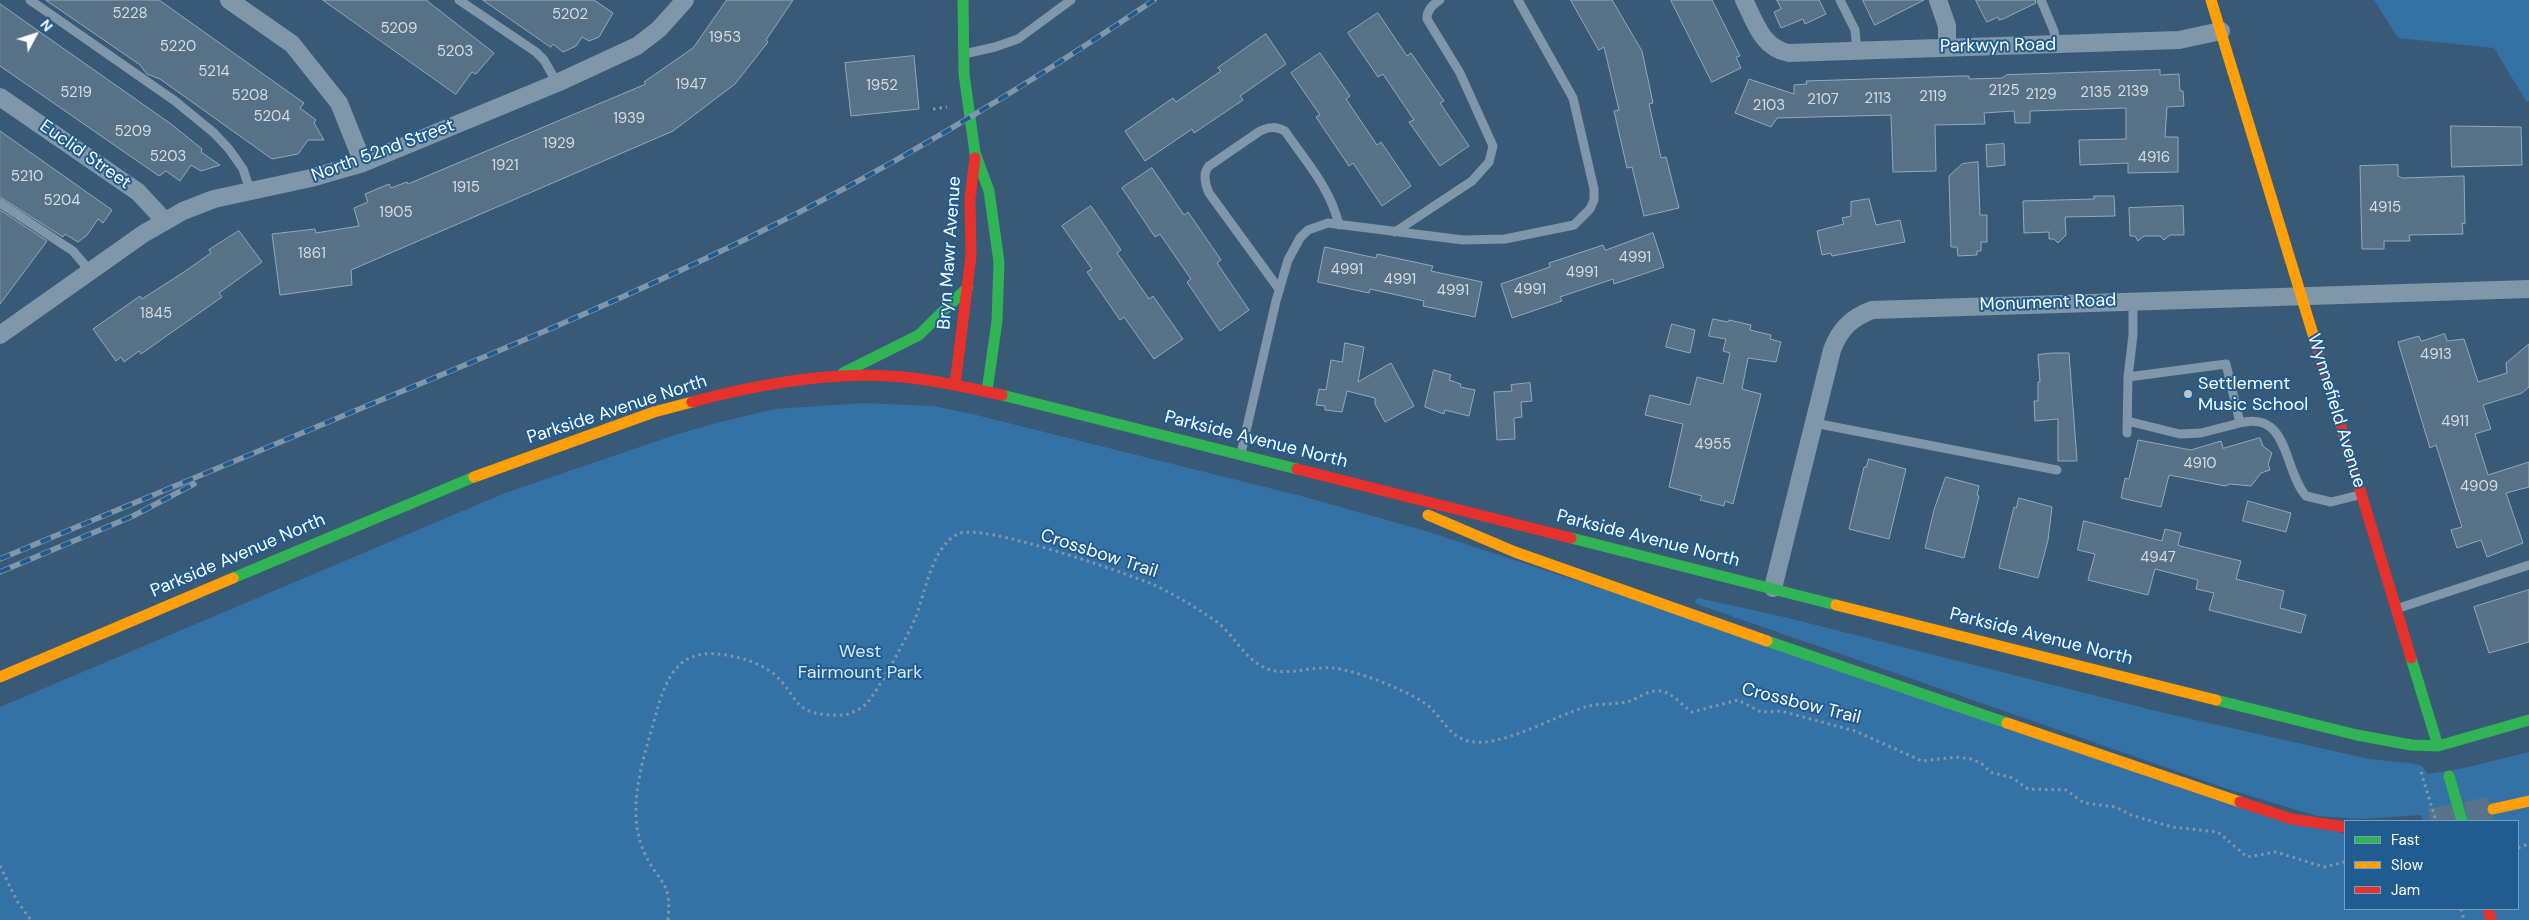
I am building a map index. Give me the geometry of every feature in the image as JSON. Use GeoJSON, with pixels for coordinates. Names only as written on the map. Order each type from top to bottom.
{"type":"FeatureCollection","features":[{"type":"Feature","properties":{"kind":"main road","name":"Bryn Mawr Avenue"},"geometry":{"type":"LineString","coordinates":[[963,0],[962,54],[976,153],[989,191],[999,262],[997,321],[987,391]]}},
{"type":"Feature","properties":{"kind":"main road","name":"Wynnefield Avenue"},"geometry":{"type":"LineString","coordinates":[[2211,0],[2438,746]]}},
{"type":"Feature","properties":{"kind":"main road","name":"Bryn Mawr Avenue"},"geometry":{"type":"LineString","coordinates":[[956,384],[968,287],[971,239],[970,198],[976,153]]}},
{"type":"Feature","properties":{"kind":"main road"},"geometry":{"type":"LineString","coordinates":[[836,376],[895,349],[919,335],[968,287]]}},
{"type":"Feature","properties":{"kind":"main road","name":"Parkside Avenue North"},"geometry":{"type":"LineString","coordinates":[[0,677],[463,481],[654,412],[712,396],[783,382],[836,376],[888,376],[956,384],[987,391],[2357,735],[2411,745],[2438,746],[2529,720]]}},
{"type":"Feature","properties":{"kind":"main road"},"geometry":{"type":"LineString","coordinates":[[1352,483],[1515,552],[1715,623],[2214,794],[2292,819],[2344,827]]}},
{"type":"Feature","properties":{"kind":"main road","name":"Wynnefield Avenue"},"geometry":{"type":"LineString","coordinates":[[2449,776],[2462,820]]}},
{"type":"Feature","properties":{"kind":"main road"},"geometry":{"type":"LineString","coordinates":[[2493,809],[2529,801]]}},
{"type":"Feature","properties":{"kind":"street"},"geometry":{"type":"LineString","coordinates":[[229,0],[292,44],[339,103],[363,162]]}},
{"type":"Feature","properties":{"kind":"street","name":"Parkwyn Road"},"geometry":{"type":"LineString","coordinates":[[1744,0],[1760,33],[1774,48],[1795,53],[2179,40],[2221,31]]}},
{"type":"Feature","properties":{"kind":"street"},"geometry":{"type":"LineString","coordinates":[[1938,0],[1947,26],[1947,48]]}},
{"type":"Feature","properties":{"kind":"street","name":"North 52nd Street"},"geometry":{"type":"LineString","coordinates":[[0,335],[164,220],[197,205],[250,190],[311,178],[363,162],[557,82],[637,46],[659,29],[684,1]]}},
{"type":"Feature","properties":{"kind":"street","name":"Euclid Street"},"geometry":{"type":"LineString","coordinates":[[0,97],[138,192],[164,220]]}},
{"type":"Feature","properties":{"kind":"street","name":"Monument Road"},"geometry":{"type":"LineString","coordinates":[[1773,588],[1837,338],[1851,321],[1872,310],[2133,300],[2529,289]]}},
{"type":"Feature","properties":{"kind":"street","name":"Wynnefield Avenue"},"geometry":{"type":"LineString","coordinates":[[2438,746],[2449,776]]}},
{"type":"Feature","properties":{"kind":"lane"},"geometry":{"type":"LineString","coordinates":[[30,0],[175,101],[214,133],[229,149],[243,169],[250,190]]}},
{"type":"Feature","properties":{"kind":"lane"},"geometry":{"type":"LineString","coordinates":[[459,0],[536,52],[544,60],[557,82]]}},
{"type":"Feature","properties":{"kind":"lane"},"geometry":{"type":"LineString","coordinates":[[962,54],[996,47],[1018,39],[1071,0]]}},
{"type":"Feature","properties":{"kind":"lane"},"geometry":{"type":"LineString","coordinates":[[1395,232],[1472,181],[1484,169],[1491,156],[1493,146],[1472,98],[1427,19],[1431,7],[1440,0]]}},
{"type":"Feature","properties":{"kind":"lane"},"geometry":{"type":"LineString","coordinates":[[1241,454],[1279,289],[1288,260],[1300,238],[1316,226],[1328,223],[1477,241],[1505,239],[1574,225],[1583,219],[1590,209],[1594,200],[1594,189],[1574,98],[1518,0]]}},
{"type":"Feature","properties":{"kind":"lane"},"geometry":{"type":"LineString","coordinates":[[1840,0],[1855,30],[1857,51]]}},
{"type":"Feature","properties":{"kind":"lane"},"geometry":{"type":"LineString","coordinates":[[2040,0],[2054,30],[2056,45]]}},
{"type":"Feature","properties":{"kind":"lane"},"geometry":{"type":"LineString","coordinates":[[1279,289],[1209,193],[1204,178],[1205,170],[1260,131],[1266,128],[1278,128],[1285,131],[1322,183],[1334,203],[1339,225]]}},
{"type":"Feature","properties":{"kind":"lane"},"geometry":{"type":"LineString","coordinates":[[0,203],[73,251],[90,271]]}},
{"type":"Feature","properties":{"kind":"lane"},"geometry":{"type":"LineString","coordinates":[[2127,433],[2128,377],[2134,335],[2133,300]]}},
{"type":"Feature","properties":{"kind":"lane"},"geometry":{"type":"LineString","coordinates":[[2128,377],[2226,364],[2240,423]]}},
{"type":"Feature","properties":{"kind":"lane"},"geometry":{"type":"LineString","coordinates":[[2127,421],[2180,434],[2201,433],[2257,420],[2272,428],[2282,442],[2294,478],[2306,496],[2331,502],[2361,494]]}},
{"type":"Feature","properties":{"kind":"lane"},"geometry":{"type":"LineString","coordinates":[[1814,423],[2057,470]]}},
{"type":"Feature","properties":{"kind":"lane"},"geometry":{"type":"LineString","coordinates":[[2396,609],[2529,565]]}},
{"type":"Feature","properties":{"kind":"path","name":"Crossbow Trail"},"geometry":{"type":"LineString","coordinates":[[668,920],[667,887],[642,848],[635,814],[638,796],[638,775],[644,754],[667,682],[680,662],[695,654],[706,652],[747,659],[774,675],[803,710],[819,715],[850,715],[866,704],[875,691],[915,618],[927,579],[942,550],[950,538],[962,531],[987,533],[1024,543],[1109,568],[1155,586],[1214,620],[1229,632],[1256,663],[1270,670],[1331,667],[1367,676],[1426,702],[1452,732],[1465,741],[1490,742],[1591,705],[1629,702],[1650,691],[1671,694],[1692,712],[1738,700],[1761,712],[1781,711],[1855,732],[1922,761],[1956,757],[1972,759],[1982,764],[1990,772],[2013,778],[2028,789],[2066,790],[2084,803],[2116,807],[2131,815],[2172,828],[2218,832],[2247,857],[2276,852],[2324,866],[2344,862]]}},
{"type":"Feature","properties":{"kind":"path"},"geometry":{"type":"LineString","coordinates":[[2422,772],[2436,820]]}},
{"type":"Feature","properties":{"kind":"path"},"geometry":{"type":"LineString","coordinates":[[0,866],[16,901],[31,920]]}},
{"type":"Feature","properties":{"kind":"green space"},"geometry":{"type":"Polygon","coordinates":[[[2374,0],[2529,0],[2529,101],[2526,101],[2494,48],[2398,38],[2374,0]]]}},
{"type":"Feature","properties":{"kind":"green space","name":"West Fairmount Park"},"geometry":{"type":"Polygon","coordinates":[[[863,403],[933,406],[1301,496],[1426,531],[2344,834],[2344,910],[2519,910],[2519,820],[2423,820],[2421,815],[2363,819],[2317,816],[2231,790],[1697,604],[1695,601],[1698,598],[1784,617],[2160,712],[2369,759],[2410,763],[2422,766],[2428,774],[2464,768],[2529,752],[2529,920],[0,920],[0,707],[505,493],[678,434],[775,409],[863,403]]]}},
{"type":"Feature","properties":{"kind":"building"},"geometry":{"type":"Polygon","coordinates":[[[46,0],[159,0],[304,103],[300,108],[316,120],[314,123],[324,140],[308,140],[298,154],[272,159],[160,79],[147,74],[140,65],[46,0]]]}},
{"type":"Feature","properties":{"kind":"building"},"geometry":{"type":"Polygon","coordinates":[[[323,0],[426,0],[494,53],[476,74],[472,72],[456,94],[323,0]]]}},
{"type":"Feature","properties":{"kind":"building"},"geometry":{"type":"Polygon","coordinates":[[[483,0],[594,0],[613,13],[599,37],[589,41],[582,37],[576,46],[563,52],[553,44],[551,47],[483,0]]]}},
{"type":"Feature","properties":{"kind":"building"},"geometry":{"type":"Polygon","coordinates":[[[727,0],[793,0],[766,40],[768,42],[735,84],[673,131],[351,270],[352,285],[280,295],[272,234],[315,229],[316,233],[359,226],[354,208],[368,202],[365,194],[389,184],[391,188],[407,182],[408,184],[646,84],[644,82],[693,48],[727,0]]]}},
{"type":"Feature","properties":{"kind":"building"},"geometry":{"type":"Polygon","coordinates":[[[1571,0],[1612,0],[1642,51],[1653,103],[1649,104],[1661,158],[1666,157],[1679,208],[1644,216],[1632,167],[1627,168],[1614,111],[1619,110],[1604,47],[1599,50],[1571,0]]]}},
{"type":"Feature","properties":{"kind":"building"},"geometry":{"type":"Polygon","coordinates":[[[1671,0],[1712,0],[1740,56],[1736,57],[1741,68],[1712,82],[1671,0]]]}},
{"type":"Feature","properties":{"kind":"building"},"geometry":{"type":"Polygon","coordinates":[[[1777,0],[1819,0],[1826,14],[1805,24],[1803,19],[1781,28],[1774,12],[1781,9],[1777,0]]]}},
{"type":"Feature","properties":{"kind":"building"},"geometry":{"type":"Polygon","coordinates":[[[1863,0],[1924,0],[1875,25],[1863,0]]]}},
{"type":"Feature","properties":{"kind":"building"},"geometry":{"type":"Polygon","coordinates":[[[1976,0],[2035,0],[2036,3],[2003,19],[1999,20],[1998,17],[1987,22],[1976,0]]]}},
{"type":"Feature","properties":{"kind":"building"},"geometry":{"type":"Polygon","coordinates":[[[0,4],[171,124],[202,149],[201,152],[220,165],[201,171],[191,165],[180,181],[166,171],[159,176],[0,66],[0,4]]]}},
{"type":"Feature","properties":{"kind":"building"},"geometry":{"type":"Polygon","coordinates":[[[1378,13],[1407,56],[1411,53],[1444,101],[1440,103],[1469,146],[1440,166],[1409,122],[1414,120],[1383,74],[1378,77],[1348,33],[1378,13]]]}},
{"type":"Feature","properties":{"kind":"building"},"geometry":{"type":"Polygon","coordinates":[[[1266,34],[1286,64],[1240,96],[1243,100],[1194,133],[1192,129],[1145,161],[1125,131],[1173,98],[1176,102],[1221,71],[1218,68],[1266,34]]]}},
{"type":"Feature","properties":{"kind":"building"},"geometry":{"type":"Polygon","coordinates":[[[1320,53],[1350,96],[1346,99],[1377,145],[1381,142],[1411,186],[1382,206],[1353,163],[1349,166],[1316,117],[1320,115],[1291,73],[1320,53]]]}},
{"type":"Feature","properties":{"kind":"building"},"geometry":{"type":"Polygon","coordinates":[[[914,56],[919,109],[851,116],[845,63],[914,56]]]}},
{"type":"Feature","properties":{"kind":"building"},"geometry":{"type":"Polygon","coordinates":[[[2160,70],[2160,75],[2179,74],[2180,91],[2183,91],[2184,106],[2167,107],[2165,137],[2178,137],[2178,172],[2128,173],[2128,163],[2080,165],[2079,140],[2126,139],[2126,108],[2030,111],[2030,123],[2015,123],[2014,111],[1984,113],[1985,124],[1935,125],[1936,171],[1893,172],[1891,115],[1777,118],[1771,127],[1735,113],[1749,79],[1794,94],[1794,85],[1807,84],[1806,81],[1961,76],[1969,76],[1969,79],[2002,78],[2006,75],[2160,70]]]}},
{"type":"Feature","properties":{"kind":"building"},"geometry":{"type":"Polygon","coordinates":[[[2451,126],[2521,127],[2522,165],[2452,167],[2451,126]]]}},
{"type":"Feature","properties":{"kind":"building"},"geometry":{"type":"Polygon","coordinates":[[[0,131],[112,210],[103,223],[98,219],[87,235],[78,242],[65,234],[63,237],[0,197],[0,131]]]}},
{"type":"Feature","properties":{"kind":"building"},"geometry":{"type":"Polygon","coordinates":[[[2004,144],[2005,165],[1987,167],[1986,145],[2004,144]]]}},
{"type":"Feature","properties":{"kind":"building"},"geometry":{"type":"Polygon","coordinates":[[[1978,162],[1980,215],[1987,215],[1987,242],[1981,242],[1981,251],[1977,251],[1977,255],[1958,256],[1957,247],[1951,247],[1949,176],[1962,164],[1978,162]]]}},
{"type":"Feature","properties":{"kind":"building"},"geometry":{"type":"Polygon","coordinates":[[[2398,165],[2398,176],[2402,178],[2464,176],[2465,224],[2462,223],[2463,234],[2409,235],[2410,241],[2384,241],[2384,249],[2362,249],[2360,166],[2398,165]]]}},
{"type":"Feature","properties":{"kind":"building"},"geometry":{"type":"Polygon","coordinates":[[[1152,168],[1184,215],[1188,212],[1221,260],[1217,263],[1249,310],[1220,331],[1187,282],[1191,279],[1160,234],[1155,237],[1122,188],[1152,168]]]}},
{"type":"Feature","properties":{"kind":"building"},"geometry":{"type":"Polygon","coordinates":[[[2094,196],[2114,196],[2115,216],[2065,217],[2066,235],[2058,243],[2054,239],[2049,239],[2049,232],[2024,233],[2023,201],[2094,199],[2094,196]]]}},
{"type":"Feature","properties":{"kind":"building"},"geometry":{"type":"Polygon","coordinates":[[[1869,199],[1876,225],[1900,220],[1905,242],[1832,256],[1831,253],[1822,255],[1817,231],[1844,224],[1842,218],[1851,216],[1851,202],[1869,199]]]}},
{"type":"Feature","properties":{"kind":"building"},"geometry":{"type":"Polygon","coordinates":[[[1091,206],[1121,250],[1117,253],[1149,299],[1153,296],[1183,339],[1154,359],[1124,317],[1120,320],[1087,272],[1092,269],[1062,226],[1091,206]]]}},
{"type":"Feature","properties":{"kind":"building"},"geometry":{"type":"Polygon","coordinates":[[[2183,206],[2184,235],[2170,235],[2164,240],[2160,236],[2144,236],[2138,241],[2135,236],[2130,236],[2129,208],[2183,206]]]}},
{"type":"Feature","properties":{"kind":"building"},"geometry":{"type":"Polygon","coordinates":[[[0,210],[47,241],[0,304],[0,210]]]}},
{"type":"Feature","properties":{"kind":"building"},"geometry":{"type":"Polygon","coordinates":[[[239,231],[262,262],[219,293],[222,297],[141,354],[139,351],[124,362],[121,357],[116,361],[93,329],[140,296],[142,299],[184,272],[211,253],[209,250],[239,231]]]}},
{"type":"Feature","properties":{"kind":"building"},"geometry":{"type":"Polygon","coordinates":[[[1653,233],[1664,267],[1614,284],[1613,279],[1560,297],[1562,301],[1512,318],[1501,284],[1550,267],[1549,263],[1603,245],[1605,250],[1653,233]]]}},
{"type":"Feature","properties":{"kind":"building"},"geometry":{"type":"Polygon","coordinates":[[[1325,247],[1376,258],[1377,254],[1433,266],[1431,271],[1482,282],[1475,317],[1423,306],[1424,301],[1370,289],[1369,293],[1318,282],[1325,247]]]}},
{"type":"Feature","properties":{"kind":"building"},"geometry":{"type":"Polygon","coordinates":[[[1713,319],[1728,322],[1729,320],[1751,325],[1750,330],[1771,335],[1770,339],[1781,342],[1776,362],[1748,358],[1742,389],[1761,394],[1733,504],[1725,501],[1724,506],[1700,500],[1702,496],[1669,487],[1683,424],[1645,415],[1650,395],[1690,405],[1697,377],[1723,384],[1730,353],[1723,351],[1726,339],[1709,336],[1713,319]]]}},
{"type":"Feature","properties":{"kind":"building"},"geometry":{"type":"Polygon","coordinates":[[[1672,324],[1695,330],[1690,353],[1666,347],[1672,324]]]}},
{"type":"Feature","properties":{"kind":"building"},"geometry":{"type":"Polygon","coordinates":[[[2445,334],[2447,341],[2464,339],[2478,382],[2507,373],[2506,363],[2529,344],[2529,387],[2522,393],[2483,405],[2491,429],[2475,434],[2488,475],[2529,462],[2529,487],[2506,493],[2523,543],[2487,557],[2481,540],[2457,548],[2451,530],[2462,527],[2436,445],[2430,448],[2398,342],[2419,336],[2421,341],[2445,334]]]}},
{"type":"Feature","properties":{"kind":"building"},"geometry":{"type":"Polygon","coordinates":[[[1345,343],[1364,347],[1358,382],[1391,363],[1414,406],[1385,422],[1375,404],[1375,398],[1347,391],[1342,412],[1325,410],[1325,406],[1316,405],[1319,389],[1326,390],[1331,360],[1342,362],[1345,343]]]}},
{"type":"Feature","properties":{"kind":"building"},"geometry":{"type":"Polygon","coordinates":[[[2069,353],[2077,461],[2058,461],[2058,419],[2035,421],[2034,401],[2038,401],[2038,382],[2040,382],[2038,355],[2069,353]]]}},
{"type":"Feature","properties":{"kind":"building"},"geometry":{"type":"Polygon","coordinates":[[[1434,370],[1451,375],[1449,380],[1461,384],[1460,387],[1475,390],[1469,416],[1445,410],[1444,414],[1425,407],[1434,370]]]}},
{"type":"Feature","properties":{"kind":"building"},"geometry":{"type":"Polygon","coordinates":[[[1530,383],[1532,401],[1521,402],[1522,417],[1514,418],[1515,439],[1497,440],[1494,392],[1512,391],[1511,385],[1530,383]]]}},
{"type":"Feature","properties":{"kind":"building"},"geometry":{"type":"Polygon","coordinates":[[[2260,438],[2263,446],[2272,453],[2268,464],[2270,470],[2261,473],[2251,486],[2230,484],[2225,486],[2169,475],[2161,507],[2121,498],[2125,478],[2129,479],[2138,440],[2191,450],[2221,441],[2223,448],[2260,438]]]}},
{"type":"Feature","properties":{"kind":"building"},"geometry":{"type":"Polygon","coordinates":[[[1869,459],[1906,469],[1889,539],[1849,529],[1864,467],[1866,467],[1869,459]]]}},
{"type":"Feature","properties":{"kind":"building"},"geometry":{"type":"Polygon","coordinates":[[[1946,477],[1979,486],[1977,495],[1979,496],[1964,558],[1925,548],[1934,510],[1946,477]]]}},
{"type":"Feature","properties":{"kind":"building"},"geometry":{"type":"Polygon","coordinates":[[[2019,498],[2052,507],[2048,540],[2038,578],[1999,568],[2014,507],[2016,508],[2019,498]]]}},
{"type":"Feature","properties":{"kind":"building"},"geometry":{"type":"Polygon","coordinates":[[[2248,501],[2291,513],[2286,532],[2243,521],[2248,501]]]}},
{"type":"Feature","properties":{"kind":"building"},"geometry":{"type":"Polygon","coordinates":[[[2084,521],[2162,541],[2165,529],[2181,533],[2178,545],[2180,546],[2241,561],[2236,579],[2284,591],[2280,608],[2306,615],[2301,633],[2209,610],[2214,593],[2196,589],[2198,580],[2155,569],[2148,595],[2088,580],[2095,554],[2078,550],[2084,521]]]}},
{"type":"Feature","properties":{"kind":"building"},"geometry":{"type":"Polygon","coordinates":[[[2529,590],[2529,642],[2489,653],[2474,607],[2529,590]]]}},
{"type":"Feature","properties":{"kind":"tunnel"},"geometry":{"type":"LineString","coordinates":[[2435,820],[2493,809]]}},
{"type":"Feature","properties":{"kind":"railway"},"geometry":{"type":"LineString","coordinates":[[0,559],[512,345],[607,304],[748,238],[801,212],[904,156],[1056,65],[1154,0]]}},
{"type":"Feature","properties":{"kind":"railway"},"geometry":{"type":"LineString","coordinates":[[0,572],[133,516],[194,484]]}},
{"type":"Feature","properties":{"kind":"traffic: fast"},"geometry":{"type":"LineString","coordinates":[[963,0],[964,74],[975,153],[989,191],[999,262],[997,321],[987,391]]}},
{"type":"Feature","properties":{"kind":"traffic: fast"},"geometry":{"type":"LineString","coordinates":[[843,373],[919,335],[968,287]]}},
{"type":"Feature","properties":{"kind":"traffic: fast"},"geometry":{"type":"LineString","coordinates":[[1002,395],[1297,469]]}},
{"type":"Feature","properties":{"kind":"traffic: fast"},"geometry":{"type":"LineString","coordinates":[[233,578],[474,477]]}},
{"type":"Feature","properties":{"kind":"traffic: fast"},"geometry":{"type":"LineString","coordinates":[[1571,538],[1836,605]]}},
{"type":"Feature","properties":{"kind":"traffic: fast"},"geometry":{"type":"LineString","coordinates":[[1767,641],[2007,723]]}},
{"type":"Feature","properties":{"kind":"traffic: fast"},"geometry":{"type":"LineString","coordinates":[[2411,658],[2438,746]]}},
{"type":"Feature","properties":{"kind":"traffic: fast"},"geometry":{"type":"LineString","coordinates":[[2216,700],[2357,735],[2411,745],[2438,746],[2529,720]]}},
{"type":"Feature","properties":{"kind":"traffic: fast"},"geometry":{"type":"LineString","coordinates":[[2449,776],[2462,820]]}},
{"type":"Feature","properties":{"kind":"traffic: slow"},"geometry":{"type":"LineString","coordinates":[[2211,0],[2315,341]]}},
{"type":"Feature","properties":{"kind":"traffic: slow"},"geometry":{"type":"LineString","coordinates":[[474,477],[654,412],[692,402]]}},
{"type":"Feature","properties":{"kind":"traffic: slow"},"geometry":{"type":"LineString","coordinates":[[1428,515],[1515,552],[1767,641]]}},
{"type":"Feature","properties":{"kind":"traffic: slow"},"geometry":{"type":"LineString","coordinates":[[0,677],[233,578]]}},
{"type":"Feature","properties":{"kind":"traffic: slow"},"geometry":{"type":"LineString","coordinates":[[1836,605],[2216,700]]}},
{"type":"Feature","properties":{"kind":"traffic: slow"},"geometry":{"type":"LineString","coordinates":[[2007,723],[2240,802]]}},
{"type":"Feature","properties":{"kind":"traffic: slow"},"geometry":{"type":"LineString","coordinates":[[2493,809],[2529,801]]}},
{"type":"Feature","properties":{"kind":"traffic: jam"},"geometry":{"type":"LineString","coordinates":[[955,385],[971,256],[970,198],[975,158]]}},
{"type":"Feature","properties":{"kind":"traffic: jam"},"geometry":{"type":"LineString","coordinates":[[2315,341],[2411,658]]}},
{"type":"Feature","properties":{"kind":"traffic: jam"},"geometry":{"type":"LineString","coordinates":[[692,402],[740,390],[789,381],[864,375],[946,383],[1002,395]]}},
{"type":"Feature","properties":{"kind":"traffic: jam"},"geometry":{"type":"LineString","coordinates":[[1297,469],[1571,538]]}},
{"type":"Feature","properties":{"kind":"traffic: jam"},"geometry":{"type":"LineString","coordinates":[[2240,802],[2292,819],[2344,827]]}},
{"type":"Feature","properties":{"kind":"traffic: jam"},"geometry":{"type":"LineString","coordinates":[[2488,910],[2491,920]]}},
{"type":"Feature","properties":{"kind":"place","name":"Settlement Music School"},"geometry":{"type":"Point","coordinates":[2188,394]}}]}
